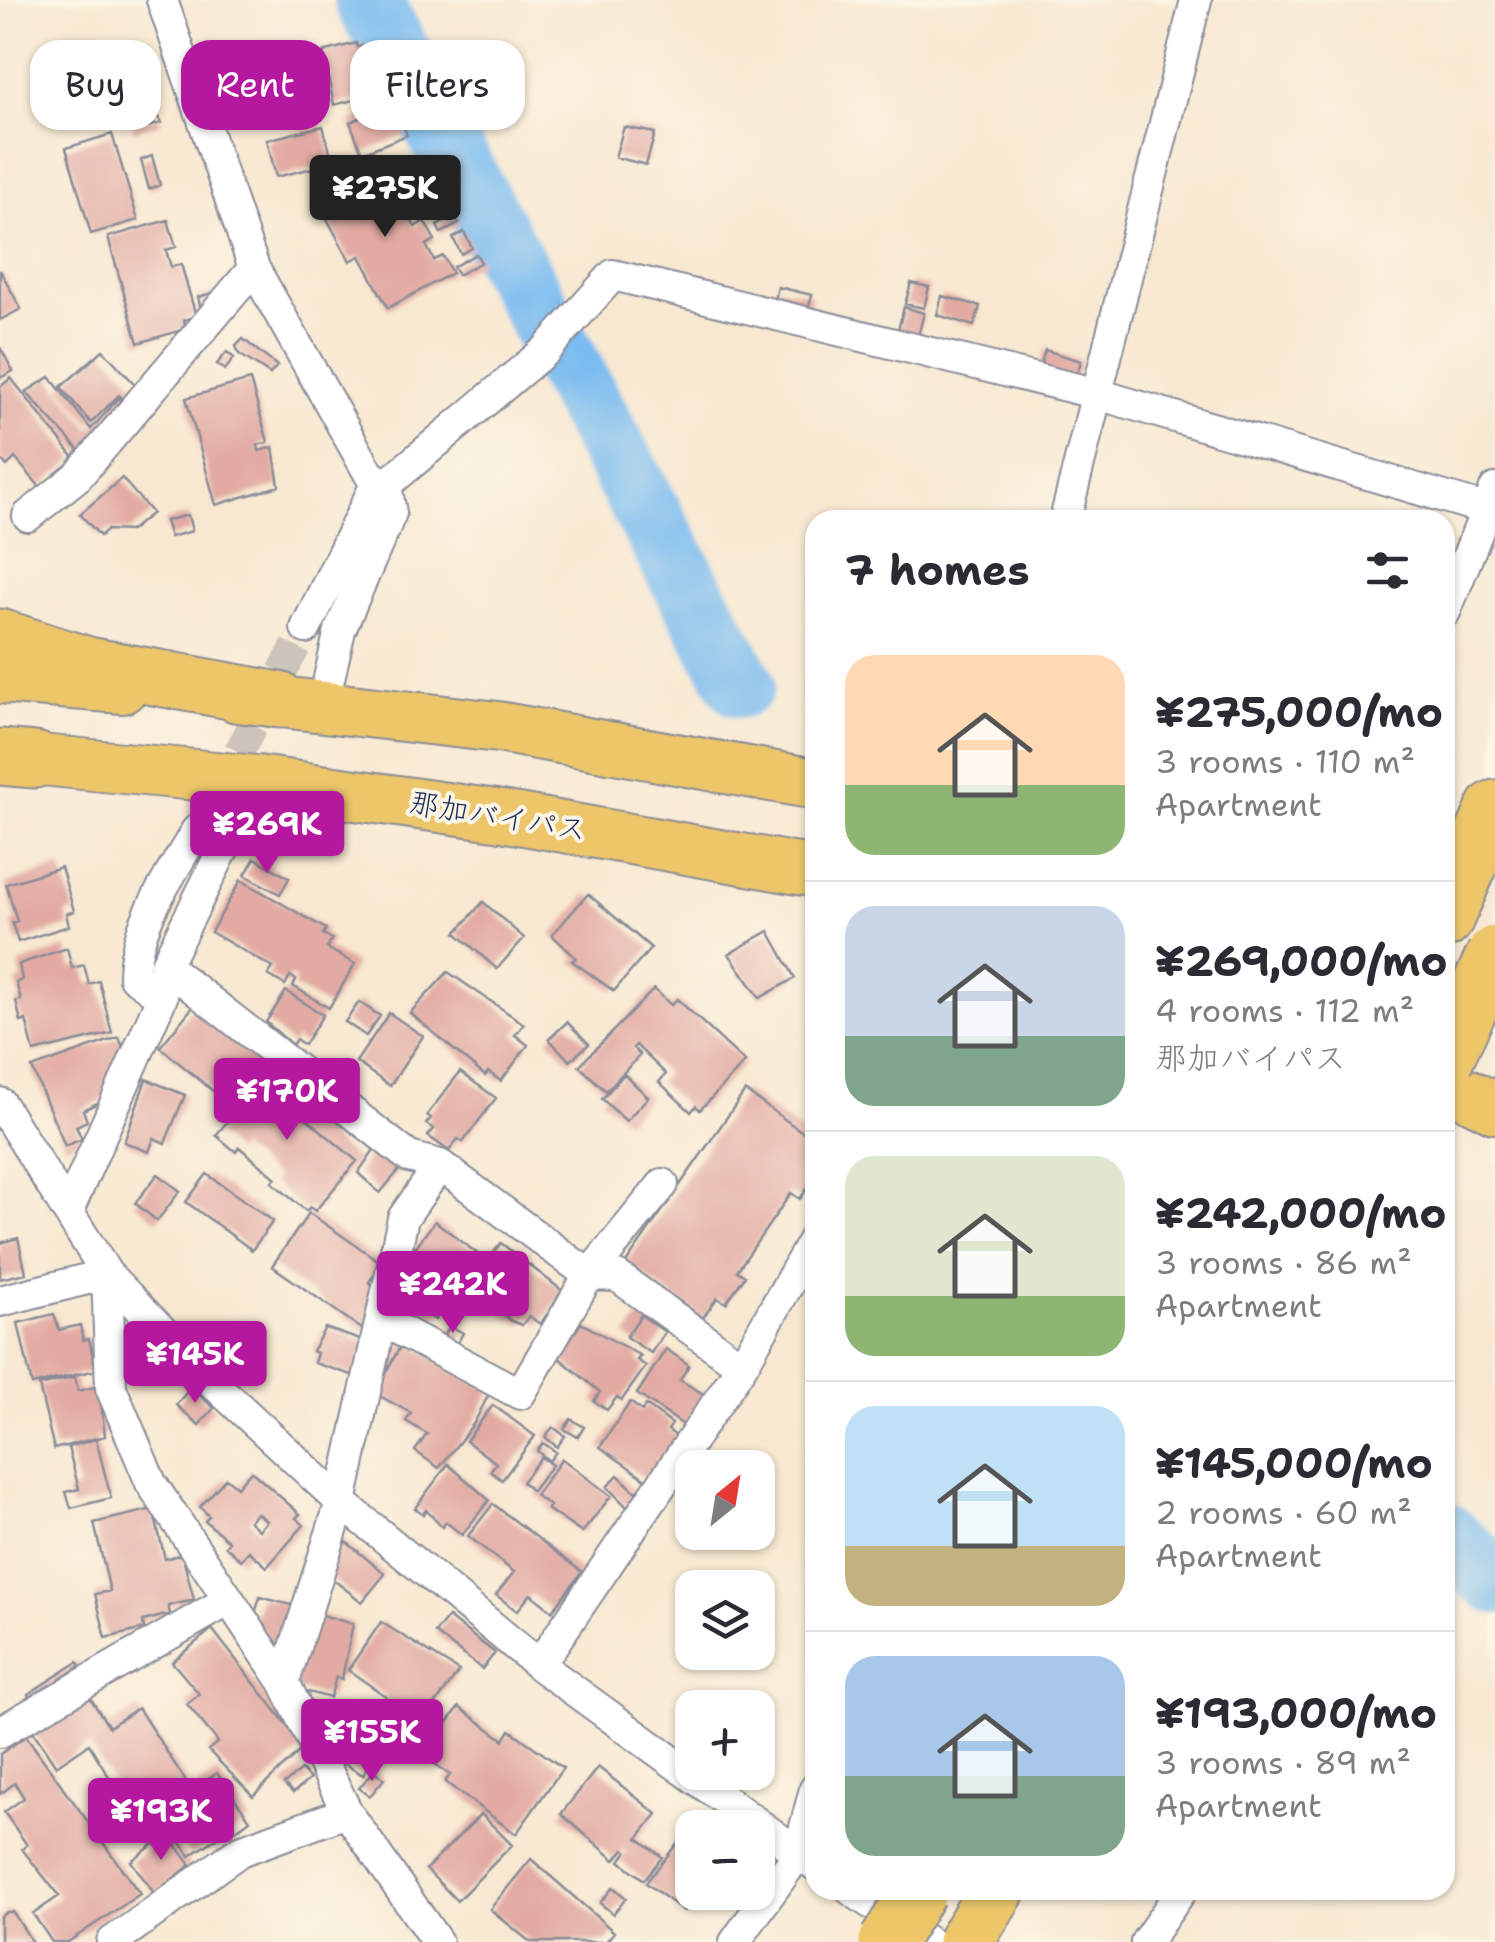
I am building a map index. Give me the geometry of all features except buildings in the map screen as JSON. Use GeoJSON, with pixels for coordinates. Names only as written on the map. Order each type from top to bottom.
{"type":"FeatureCollection","features":[{"type":"Feature","properties":{"kind":"highway"},"geometry":{"type":"LineString","coordinates":[[0,637],[88,665],[301,703]]}},
{"type":"Feature","properties":{"kind":"highway"},"geometry":{"type":"LineString","coordinates":[[0,678],[301,703],[536,733],[805,782]]}},
{"type":"Feature","properties":{"kind":"highway","name":"那加バイパス"},"geometry":{"type":"LineString","coordinates":[[12,758],[257,781],[496,814],[805,870]]}},
{"type":"Feature","properties":{"kind":"highway"},"geometry":{"type":"LineString","coordinates":[[1455,898],[1495,808]]}},
{"type":"Feature","properties":{"kind":"highway"},"geometry":{"type":"LineString","coordinates":[[1455,1039],[1495,954]]}},
{"type":"Feature","properties":{"kind":"highway"},"geometry":{"type":"LineString","coordinates":[[1455,994],[1495,1013]]}},
{"type":"Feature","properties":{"kind":"highway"},"geometry":{"type":"LineString","coordinates":[[1455,1087],[1495,1108]]}},
{"type":"Feature","properties":{"kind":"highway"},"geometry":{"type":"LineString","coordinates":[[887,1942],[913,1900]]}},
{"type":"Feature","properties":{"kind":"highway"},"geometry":{"type":"LineString","coordinates":[[965,1942],[990,1900]]}},
{"type":"Feature","properties":{"kind":"street"},"geometry":{"type":"LineString","coordinates":[[162,0],[254,268],[370,475],[382,482],[391,513],[340,630],[301,703]]}},
{"type":"Feature","properties":{"kind":"street"},"geometry":{"type":"LineString","coordinates":[[1068,510],[1094,393],[1196,0]]}},
{"type":"Feature","properties":{"kind":"street"},"geometry":{"type":"LineString","coordinates":[[28,516],[78,476],[254,268]]}},
{"type":"Feature","properties":{"kind":"street"},"geometry":{"type":"LineString","coordinates":[[306,628],[382,482],[545,352],[613,275],[1094,393],[1492,504],[1455,589]]}},
{"type":"Feature","properties":{"kind":"street"},"geometry":{"type":"LineString","coordinates":[[68,1211],[162,997],[165,966],[257,781]]}},
{"type":"Feature","properties":{"kind":"street"},"geometry":{"type":"LineString","coordinates":[[162,997],[134,976],[134,956],[144,926],[196,832]]}},
{"type":"Feature","properties":{"kind":"street"},"geometry":{"type":"LineString","coordinates":[[165,966],[408,1157],[440,1164],[589,1275],[617,1276],[742,1366]]}},
{"type":"Feature","properties":{"kind":"street"},"geometry":{"type":"LineString","coordinates":[[0,1103],[107,1274],[214,1384],[340,1502],[539,1665],[805,1859]]}},
{"type":"Feature","properties":{"kind":"street"},"geometry":{"type":"LineString","coordinates":[[284,1682],[340,1502],[403,1218],[440,1164]]}},
{"type":"Feature","properties":{"kind":"street"},"geometry":{"type":"LineString","coordinates":[[381,1320],[520,1394],[589,1275],[664,1184]]}},
{"type":"Feature","properties":{"kind":"street"},"geometry":{"type":"LineString","coordinates":[[539,1665],[742,1366],[805,1255]]}},
{"type":"Feature","properties":{"kind":"street"},"geometry":{"type":"LineString","coordinates":[[0,1301],[107,1274]]}},
{"type":"Feature","properties":{"kind":"street"},"geometry":{"type":"LineString","coordinates":[[107,1274],[111,1388],[151,1483],[284,1682],[348,1812],[437,1942]]}},
{"type":"Feature","properties":{"kind":"street"},"geometry":{"type":"LineString","coordinates":[[0,1732],[229,1600]]}},
{"type":"Feature","properties":{"kind":"street"},"geometry":{"type":"LineString","coordinates":[[112,1942],[240,1851],[348,1812]]}},
{"type":"Feature","properties":{"kind":"street"},"geometry":{"type":"LineString","coordinates":[[735,1942],[805,1862]]}},
{"type":"Feature","properties":{"kind":"street"},"geometry":{"type":"LineString","coordinates":[[866,1900],[928,1942]]}},
{"type":"Feature","properties":{"kind":"street"},"geometry":{"type":"LineString","coordinates":[[1146,1942],[1175,1900]]}},
{"type":"Feature","properties":{"kind":"waterway"},"geometry":{"type":"LineString","coordinates":[[368,0],[741,684]]}},
{"type":"Feature","properties":{"kind":"waterway"},"geometry":{"type":"LineString","coordinates":[[1455,1545],[1495,1580]]}},
{"type":"Feature","properties":{"kind":"tunnel"},"geometry":{"type":"LineString","coordinates":[[196,831],[306,628]]}}]}
